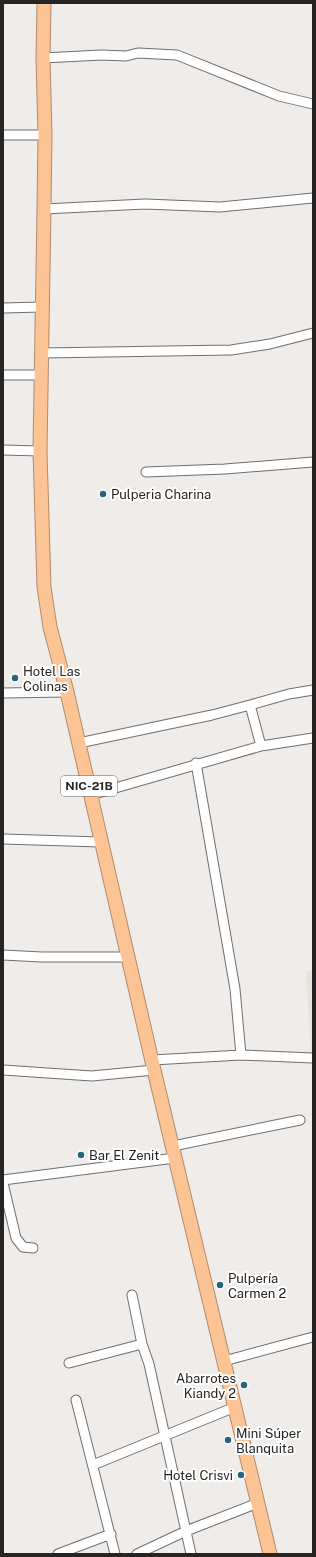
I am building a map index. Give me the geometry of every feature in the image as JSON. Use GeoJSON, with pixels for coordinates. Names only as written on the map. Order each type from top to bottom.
{"type":"FeatureCollection","features":[{"type":"Feature","properties":{"kind":"highway","name":"NIC-21B"},"geometry":{"type":"LineString","coordinates":[[44,3],[43,58],[45,135],[40,451],[44,587],[50,627],[67,692],[153,1065],[270,1554]]}},
{"type":"Feature","properties":{"kind":"street"},"geometry":{"type":"LineString","coordinates":[[43,58],[101,55],[126,56],[138,53],[177,55],[279,96],[313,104]]}},
{"type":"Feature","properties":{"kind":"street"},"geometry":{"type":"LineString","coordinates":[[3,135],[45,135]]}},
{"type":"Feature","properties":{"kind":"street"},"geometry":{"type":"LineString","coordinates":[[44,209],[145,204],[220,207],[313,198]]}},
{"type":"Feature","properties":{"kind":"street"},"geometry":{"type":"LineString","coordinates":[[3,308],[42,306]]}},
{"type":"Feature","properties":{"kind":"street"},"geometry":{"type":"LineString","coordinates":[[42,353],[231,350],[270,344],[313,333]]}},
{"type":"Feature","properties":{"kind":"street"},"geometry":{"type":"LineString","coordinates":[[3,375],[42,375]]}},
{"type":"Feature","properties":{"kind":"street"},"geometry":{"type":"LineString","coordinates":[[3,450],[40,451]]}},
{"type":"Feature","properties":{"kind":"street"},"geometry":{"type":"LineString","coordinates":[[146,472],[226,470],[313,462]]}},
{"type":"Feature","properties":{"kind":"street"},"geometry":{"type":"LineString","coordinates":[[79,743],[212,715],[289,694],[313,690]]}},
{"type":"Feature","properties":{"kind":"street"},"geometry":{"type":"LineString","coordinates":[[3,693],[67,692]]}},
{"type":"Feature","properties":{"kind":"street"},"geometry":{"type":"LineString","coordinates":[[250,705],[261,746]]}},
{"type":"Feature","properties":{"kind":"street"},"geometry":{"type":"LineString","coordinates":[[91,795],[261,746],[313,738]]}},
{"type":"Feature","properties":{"kind":"street"},"geometry":{"type":"LineString","coordinates":[[196,764],[235,989],[241,1055]]}},
{"type":"Feature","properties":{"kind":"street"},"geometry":{"type":"LineString","coordinates":[[3,838],[101,842]]}},
{"type":"Feature","properties":{"kind":"street"},"geometry":{"type":"LineString","coordinates":[[3,955],[42,957],[128,957]]}},
{"type":"Feature","properties":{"kind":"street"},"geometry":{"type":"LineString","coordinates":[[3,1070],[92,1076],[153,1065],[241,1055],[313,1058]]}},
{"type":"Feature","properties":{"kind":"street"},"geometry":{"type":"LineString","coordinates":[[33,1248],[23,1247],[16,1238],[3,1181],[174,1152],[300,1120]]}},
{"type":"Feature","properties":{"kind":"street"},"geometry":{"type":"LineString","coordinates":[[132,1295],[142,1344],[149,1364],[192,1554]]}},
{"type":"Feature","properties":{"kind":"street"},"geometry":{"type":"LineString","coordinates":[[224,1361],[313,1337]]}},
{"type":"Feature","properties":{"kind":"street"},"geometry":{"type":"LineString","coordinates":[[69,1363],[142,1344]]}},
{"type":"Feature","properties":{"kind":"street"},"geometry":{"type":"LineString","coordinates":[[76,1400],[116,1554]]}},
{"type":"Feature","properties":{"kind":"street"},"geometry":{"type":"LineString","coordinates":[[93,1465],[235,1407]]}},
{"type":"Feature","properties":{"kind":"street"},"geometry":{"type":"LineString","coordinates":[[137,1554],[186,1531],[258,1503]]}},
{"type":"Feature","properties":{"kind":"street"},"geometry":{"type":"LineString","coordinates":[[58,1554],[111,1534]]}},
{"type":"Feature","properties":{"kind":"shaded area"},"geometry":{"type":"Polygon","coordinates":[[[306,971],[313,971],[313,1054],[311,1054],[306,971]]]}},
{"type":"Feature","properties":{"kind":"place","name":"Pulperia Charina"},"geometry":{"type":"Point","coordinates":[103,494]}},
{"type":"Feature","properties":{"kind":"place","name":"Hotel Las Colinas"},"geometry":{"type":"Point","coordinates":[15,678]}},
{"type":"Feature","properties":{"kind":"place","name":"Bar El Zenit"},"geometry":{"type":"Point","coordinates":[81,1155]}},
{"type":"Feature","properties":{"kind":"place","name":"Pulpería Carmen 2"},"geometry":{"type":"Point","coordinates":[220,1285]}},
{"type":"Feature","properties":{"kind":"place","name":"Abarrotes Kiandy 2"},"geometry":{"type":"Point","coordinates":[244,1385]}},
{"type":"Feature","properties":{"kind":"place","name":"Mini Súper Blanquita"},"geometry":{"type":"Point","coordinates":[228,1440]}},
{"type":"Feature","properties":{"kind":"place","name":"Hotel Crisvi"},"geometry":{"type":"Point","coordinates":[241,1475]}}]}
